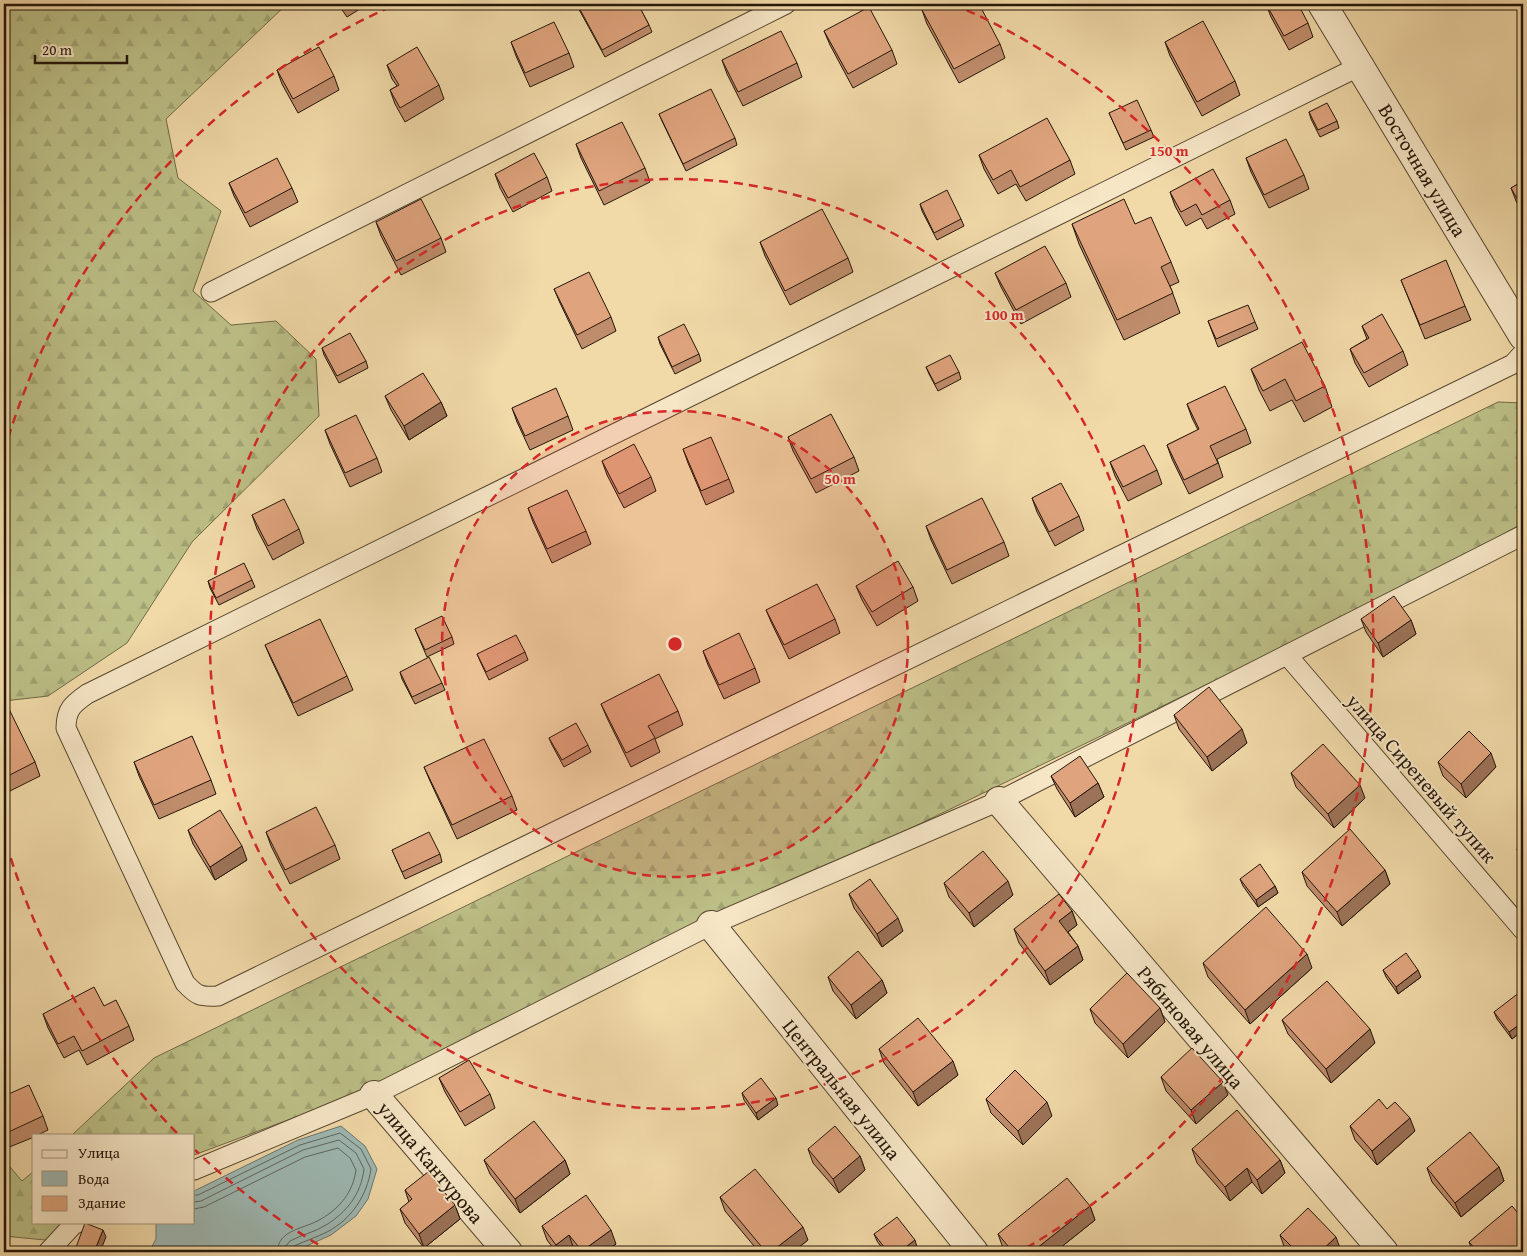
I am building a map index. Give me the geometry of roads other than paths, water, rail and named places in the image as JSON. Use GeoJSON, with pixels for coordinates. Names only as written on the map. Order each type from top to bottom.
{"type":"FeatureCollection","features":[{"type":"Feature","properties":{"kind":"street","name":"Восточная улица"},"geometry":{"type":"LineString","coordinates":[[1322,4],[1523,337]]}},
{"type":"Feature","properties":{"kind":"street","name":"Рябиновая улица"},"geometry":{"type":"LineString","coordinates":[[999,801],[1384,1252]]}},
{"type":"Feature","properties":{"kind":"street","name":"Центральная улица"},"geometry":{"type":"LineString","coordinates":[[711,925],[974,1252]]}},
{"type":"Feature","properties":{"kind":"street","name":"улица Кантурова"},"geometry":{"type":"LineString","coordinates":[[374,1095],[508,1252]]}},
{"type":"Feature","properties":{"kind":"lane"},"geometry":{"type":"LineString","coordinates":[[211,292],[786,4]]}},
{"type":"Feature","properties":{"kind":"lane"},"geometry":{"type":"LineString","coordinates":[[1360,66],[96,689],[73,704],[66,716],[66,728],[185,982],[195,994],[205,997],[218,996],[1513,364],[1523,353]]}},
{"type":"Feature","properties":{"kind":"lane"},"geometry":{"type":"LineString","coordinates":[[195,1170],[374,1095],[711,925],[999,801],[1523,536]]}},
{"type":"Feature","properties":{"kind":"lane","name":"улица Сиреневый тупик"},"geometry":{"type":"LineString","coordinates":[[1287,655],[1523,930]]}},
{"type":"Feature","properties":{"kind":"lane"},"geometry":{"type":"LineString","coordinates":[[48,1252],[75,1224]]}},
{"type":"Feature","properties":{"kind":"water"},"geometry":{"type":"Polygon","coordinates":[[[341,1126],[365,1146],[377,1169],[368,1199],[356,1216],[331,1235],[293,1252],[151,1252],[150,1250],[156,1239],[156,1224],[195,1224],[195,1191],[298,1140],[341,1126]]]}}]}
